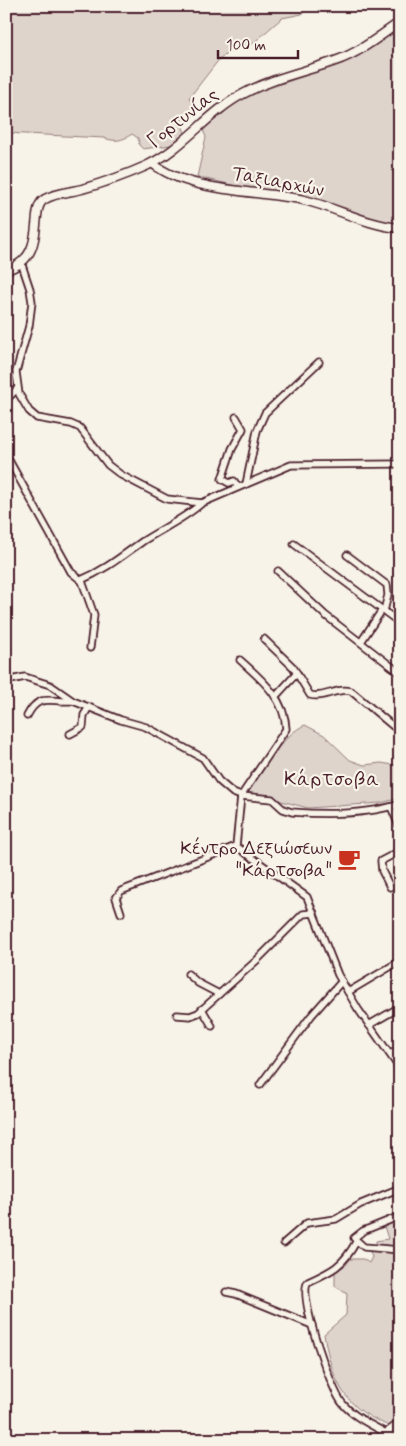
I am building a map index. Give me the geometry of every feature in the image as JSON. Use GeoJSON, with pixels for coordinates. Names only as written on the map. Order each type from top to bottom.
{"type":"FeatureCollection","features":[{"type":"Feature","properties":{"kind":"main road","name":"Γορτυνίας"},"geometry":{"type":"LineString","coordinates":[[21,262],[33,245],[38,209],[44,199],[91,186],[152,163],[242,94],[291,74],[341,59],[370,43],[400,22]]}},
{"type":"Feature","properties":{"kind":"main road","name":"Ταξιαρχών"},"geometry":{"type":"LineString","coordinates":[[152,163],[180,180],[305,201],[375,225],[400,228]]}},
{"type":"Feature","properties":{"kind":"main road"},"geometry":{"type":"LineString","coordinates":[[6,270],[21,262]]}},
{"type":"Feature","properties":{"kind":"main road"},"geometry":{"type":"LineString","coordinates":[[379,1440],[400,1424]]}},
{"type":"Feature","properties":{"kind":"street"},"geometry":{"type":"LineString","coordinates":[[21,262],[30,289],[32,302],[29,326],[16,372],[17,389],[29,411],[37,418],[72,424],[80,428],[112,469],[121,476],[167,499],[202,503]]}},
{"type":"Feature","properties":{"kind":"street"},"geometry":{"type":"LineString","coordinates":[[246,484],[257,431],[265,413],[318,362]]}},
{"type":"Feature","properties":{"kind":"street"},"geometry":{"type":"LineString","coordinates":[[6,400],[17,389]]}},
{"type":"Feature","properties":{"kind":"street"},"geometry":{"type":"LineString","coordinates":[[236,417],[243,429],[232,449],[222,479],[228,483],[234,481],[238,487]]}},
{"type":"Feature","properties":{"kind":"street"},"geometry":{"type":"LineString","coordinates":[[6,455],[71,572],[81,580],[94,618],[90,648]]}},
{"type":"Feature","properties":{"kind":"street"},"geometry":{"type":"LineString","coordinates":[[81,580],[110,566],[144,541],[185,517],[202,503],[279,469],[298,464],[354,466],[400,464]]}},
{"type":"Feature","properties":{"kind":"street"},"geometry":{"type":"LineString","coordinates":[[294,544],[400,623]]}},
{"type":"Feature","properties":{"kind":"street"},"geometry":{"type":"LineString","coordinates":[[347,555],[387,585],[388,595],[383,610],[361,642]]}},
{"type":"Feature","properties":{"kind":"street"},"geometry":{"type":"LineString","coordinates":[[278,571],[325,615],[400,673]]}},
{"type":"Feature","properties":{"kind":"street"},"geometry":{"type":"LineString","coordinates":[[264,639],[285,658],[297,673],[310,695],[317,696],[342,690],[351,692],[400,732]]}},
{"type":"Feature","properties":{"kind":"street"},"geometry":{"type":"LineString","coordinates":[[236,846],[241,796],[285,732],[284,712],[276,696],[240,660]]}},
{"type":"Feature","properties":{"kind":"street"},"geometry":{"type":"LineString","coordinates":[[276,696],[297,673]]}},
{"type":"Feature","properties":{"kind":"street"},"geometry":{"type":"LineString","coordinates":[[6,681],[25,677],[56,688],[73,701],[89,708],[125,722],[146,727],[204,758],[224,785],[241,796],[272,799],[283,809],[297,812],[362,814],[400,804]]}},
{"type":"Feature","properties":{"kind":"street"},"geometry":{"type":"LineString","coordinates":[[27,716],[34,705],[40,700],[73,701]]}},
{"type":"Feature","properties":{"kind":"street"},"geometry":{"type":"LineString","coordinates":[[70,734],[83,726],[84,715],[89,708]]}},
{"type":"Feature","properties":{"kind":"street"},"geometry":{"type":"LineString","coordinates":[[392,807],[400,828]]}},
{"type":"Feature","properties":{"kind":"street"},"geometry":{"type":"LineString","coordinates":[[121,913],[116,898],[121,891],[236,846]]}},
{"type":"Feature","properties":{"kind":"street"},"geometry":{"type":"LineString","coordinates":[[236,846],[304,893],[342,981],[369,1025],[400,1069]]}},
{"type":"Feature","properties":{"kind":"street"},"geometry":{"type":"LineString","coordinates":[[390,887],[382,871],[381,861],[400,851]]}},
{"type":"Feature","properties":{"kind":"street"},"geometry":{"type":"LineString","coordinates":[[177,1014],[190,1016],[202,1009],[303,914],[314,913]]}},
{"type":"Feature","properties":{"kind":"street"},"geometry":{"type":"LineString","coordinates":[[348,992],[400,961]]}},
{"type":"Feature","properties":{"kind":"street"},"geometry":{"type":"LineString","coordinates":[[188,974],[198,983],[219,994]]}},
{"type":"Feature","properties":{"kind":"street"},"geometry":{"type":"LineString","coordinates":[[260,1085],[311,1016],[342,981]]}},
{"type":"Feature","properties":{"kind":"street"},"geometry":{"type":"LineString","coordinates":[[369,1025],[400,1008]]}},
{"type":"Feature","properties":{"kind":"street"},"geometry":{"type":"LineString","coordinates":[[202,1009],[212,1026]]}},
{"type":"Feature","properties":{"kind":"street"},"geometry":{"type":"LineString","coordinates":[[390,1054],[400,1049]]}},
{"type":"Feature","properties":{"kind":"street"},"geometry":{"type":"LineString","coordinates":[[284,1243],[306,1223],[336,1219],[361,1204],[400,1188]]}},
{"type":"Feature","properties":{"kind":"street"},"geometry":{"type":"LineString","coordinates":[[388,1434],[363,1419],[340,1399],[328,1375],[312,1324],[304,1290],[306,1284],[343,1263],[356,1242],[354,1238],[357,1235],[400,1216]]}},
{"type":"Feature","properties":{"kind":"street"},"geometry":{"type":"LineString","coordinates":[[356,1242],[371,1248],[400,1250]]}},
{"type":"Feature","properties":{"kind":"street"},"geometry":{"type":"LineString","coordinates":[[226,1292],[236,1294],[312,1324]]}},
{"type":"Feature","properties":{"kind":"shaded area"},"geometry":{"type":"Polygon","coordinates":[[[6,6],[311,6],[302,14],[282,18],[251,45],[232,49],[217,62],[189,98],[195,106],[181,121],[185,133],[212,109],[220,116],[243,97],[339,64],[366,50],[400,28],[400,224],[382,222],[305,201],[197,177],[206,137],[203,130],[188,141],[182,135],[171,145],[143,149],[139,145],[138,138],[132,134],[122,139],[112,140],[6,133],[6,6]]]}},
{"type":"Feature","properties":{"kind":"shaded area"},"geometry":{"type":"Polygon","coordinates":[[[305,725],[324,735],[350,760],[364,765],[381,763],[400,766],[400,798],[381,803],[308,808],[247,792],[249,785],[282,743],[297,729],[305,725]]]}},
{"type":"Feature","properties":{"kind":"shaded area"},"geometry":{"type":"Polygon","coordinates":[[[400,1219],[400,1416],[392,1423],[400,1433],[400,1440],[391,1440],[392,1436],[398,1434],[358,1409],[343,1391],[329,1359],[324,1334],[346,1315],[347,1294],[335,1286],[335,1271],[346,1265],[350,1259],[363,1259],[369,1263],[372,1257],[369,1249],[377,1250],[376,1241],[388,1239],[384,1226],[400,1219]]]}},
{"type":"Feature","properties":{"kind":"place","name":"Κέντρο Δεξιώσεων \"Κάρτσοβα\""},"geometry":{"type":"Point","coordinates":[349,859]}},
{"type":"Feature","properties":{"kind":"district","name":"Κάρτσοβα"},"geometry":{"type":"Point","coordinates":[332,779]}}]}
